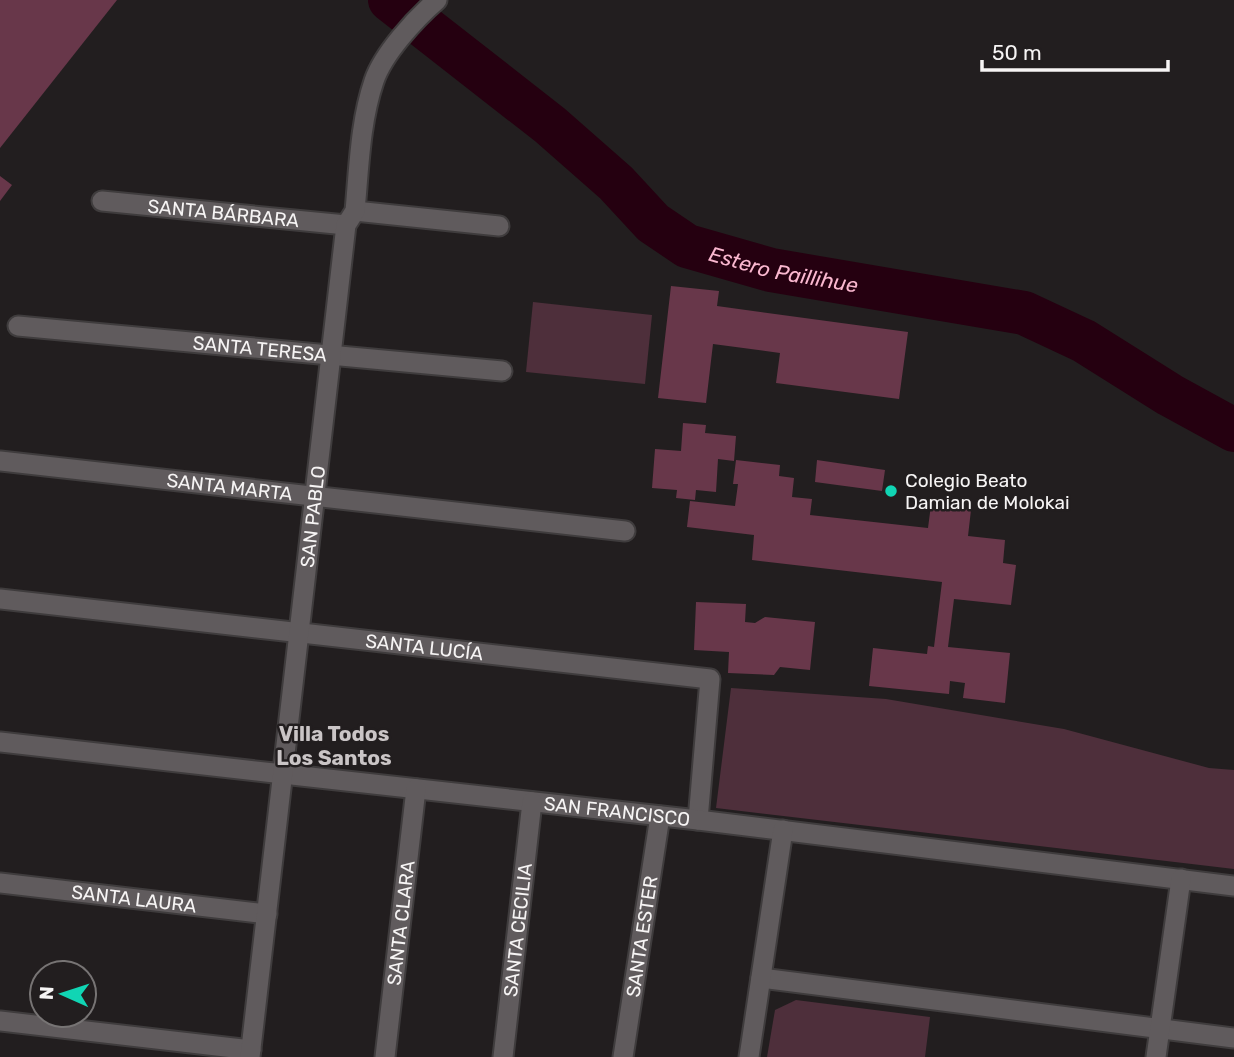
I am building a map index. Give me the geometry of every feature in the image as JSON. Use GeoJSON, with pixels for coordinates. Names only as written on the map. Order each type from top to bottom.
{"type":"FeatureCollection","features":[{"type":"Feature","properties":{"kind":"street","name":"SAN PABLO"},"geometry":{"type":"LineString","coordinates":[[251,1053],[331,355],[366,110],[374,80],[384,60],[435,1]]}},
{"type":"Feature","properties":{"kind":"street","name":"SANTA BÁRBARA"},"geometry":{"type":"LineString","coordinates":[[102,201],[499,226]]}},
{"type":"Feature","properties":{"kind":"street","name":"SANTA TERESA"},"geometry":{"type":"LineString","coordinates":[[19,326],[502,371]]}},
{"type":"Feature","properties":{"kind":"street","name":"SANTA MARTA"},"geometry":{"type":"LineString","coordinates":[[0,461],[625,531]]}},
{"type":"Feature","properties":{"kind":"street","name":"SANTA LUCÍA"},"geometry":{"type":"LineString","coordinates":[[0,599],[710,679],[698,820]]}},
{"type":"Feature","properties":{"kind":"street","name":"SAN FRANCISCO"},"geometry":{"type":"LineString","coordinates":[[0,742],[698,820],[1234,886]]}},
{"type":"Feature","properties":{"kind":"street","name":"SANTA CLARA"},"geometry":{"type":"LineString","coordinates":[[385,1057],[416,789]]}},
{"type":"Feature","properties":{"kind":"street","name":"SANTA CECILIA"},"geometry":{"type":"LineString","coordinates":[[503,1057],[532,802]]}},
{"type":"Feature","properties":{"kind":"street","name":"SANTA ESTER"},"geometry":{"type":"LineString","coordinates":[[623,1057],[660,816]]}},
{"type":"Feature","properties":{"kind":"street"},"geometry":{"type":"LineString","coordinates":[[749,1057],[783,830]]}},
{"type":"Feature","properties":{"kind":"street"},"geometry":{"type":"LineString","coordinates":[[1156,1057],[1181,879]]}},
{"type":"Feature","properties":{"kind":"street","name":"SANTA LAURA"},"geometry":{"type":"LineString","coordinates":[[0,883],[267,914]]}},
{"type":"Feature","properties":{"kind":"street"},"geometry":{"type":"LineString","coordinates":[[761,978],[1234,1038]]}},
{"type":"Feature","properties":{"kind":"street"},"geometry":{"type":"LineString","coordinates":[[0,1021],[251,1053]]}},
{"type":"Feature","properties":{"kind":"shaded area"},"geometry":{"type":"Polygon","coordinates":[[[533,302],[652,315],[645,384],[526,372],[533,302]]]}},
{"type":"Feature","properties":{"kind":"shaded area"},"geometry":{"type":"Polygon","coordinates":[[[731,688],[886,699],[1064,729],[1209,768],[1234,770],[1234,869],[716,808],[731,688]]]}},
{"type":"Feature","properties":{"kind":"shaded area"},"geometry":{"type":"Polygon","coordinates":[[[796,1000],[930,1017],[925,1057],[767,1057],[775,1010],[796,1000]]]}},
{"type":"Feature","properties":{"kind":"building"},"geometry":{"type":"Polygon","coordinates":[[[0,0],[117,0],[0,148],[0,0]]]}},
{"type":"Feature","properties":{"kind":"building"},"geometry":{"type":"Polygon","coordinates":[[[0,176],[12,185],[0,201],[0,176]]]}},
{"type":"Feature","properties":{"kind":"building"},"geometry":{"type":"Polygon","coordinates":[[[671,286],[719,291],[717,306],[908,332],[899,399],[776,383],[780,353],[713,344],[706,403],[658,398],[671,286]]]}},
{"type":"Feature","properties":{"kind":"building"},"geometry":{"type":"Polygon","coordinates":[[[683,423],[706,425],[705,433],[736,436],[734,461],[718,459],[716,492],[696,490],[695,500],[676,498],[677,490],[652,488],[655,449],[681,451],[683,423]]]}},
{"type":"Feature","properties":{"kind":"building"},"geometry":{"type":"Polygon","coordinates":[[[736,460],[780,465],[779,476],[794,478],[792,497],[812,499],[810,515],[928,528],[931,505],[971,510],[968,536],[1005,540],[1003,563],[1016,565],[1011,605],[954,599],[948,647],[1010,653],[1005,703],[963,698],[965,683],[950,681],[949,694],[869,686],[873,648],[927,654],[928,646],[934,647],[942,582],[752,560],[754,535],[687,527],[690,501],[735,506],[738,484],[733,484],[736,460]]]}},
{"type":"Feature","properties":{"kind":"building"},"geometry":{"type":"Polygon","coordinates":[[[817,460],[885,470],[882,491],[815,482],[817,460]]]}},
{"type":"Feature","properties":{"kind":"building"},"geometry":{"type":"Polygon","coordinates":[[[696,602],[746,604],[745,622],[755,623],[765,617],[815,622],[810,670],[780,667],[774,675],[728,673],[729,652],[694,650],[696,602]]]}},
{"type":"Feature","properties":{"kind":"waterway","name":"Estero Paillihue"},"geometry":{"type":"LineString","coordinates":[[390,0],[550,125],[616,183],[653,223],[687,246],[771,270],[1024,313],[1084,341],[1170,395],[1234,430]]}},
{"type":"Feature","properties":{"kind":"place","name":"Colegio Beato Damian de Molokai"},"geometry":{"type":"Point","coordinates":[891,491]}},
{"type":"Feature","properties":{"kind":"district","name":"Villa Todos Los Santos"},"geometry":{"type":"Point","coordinates":[334,745]}}]}
